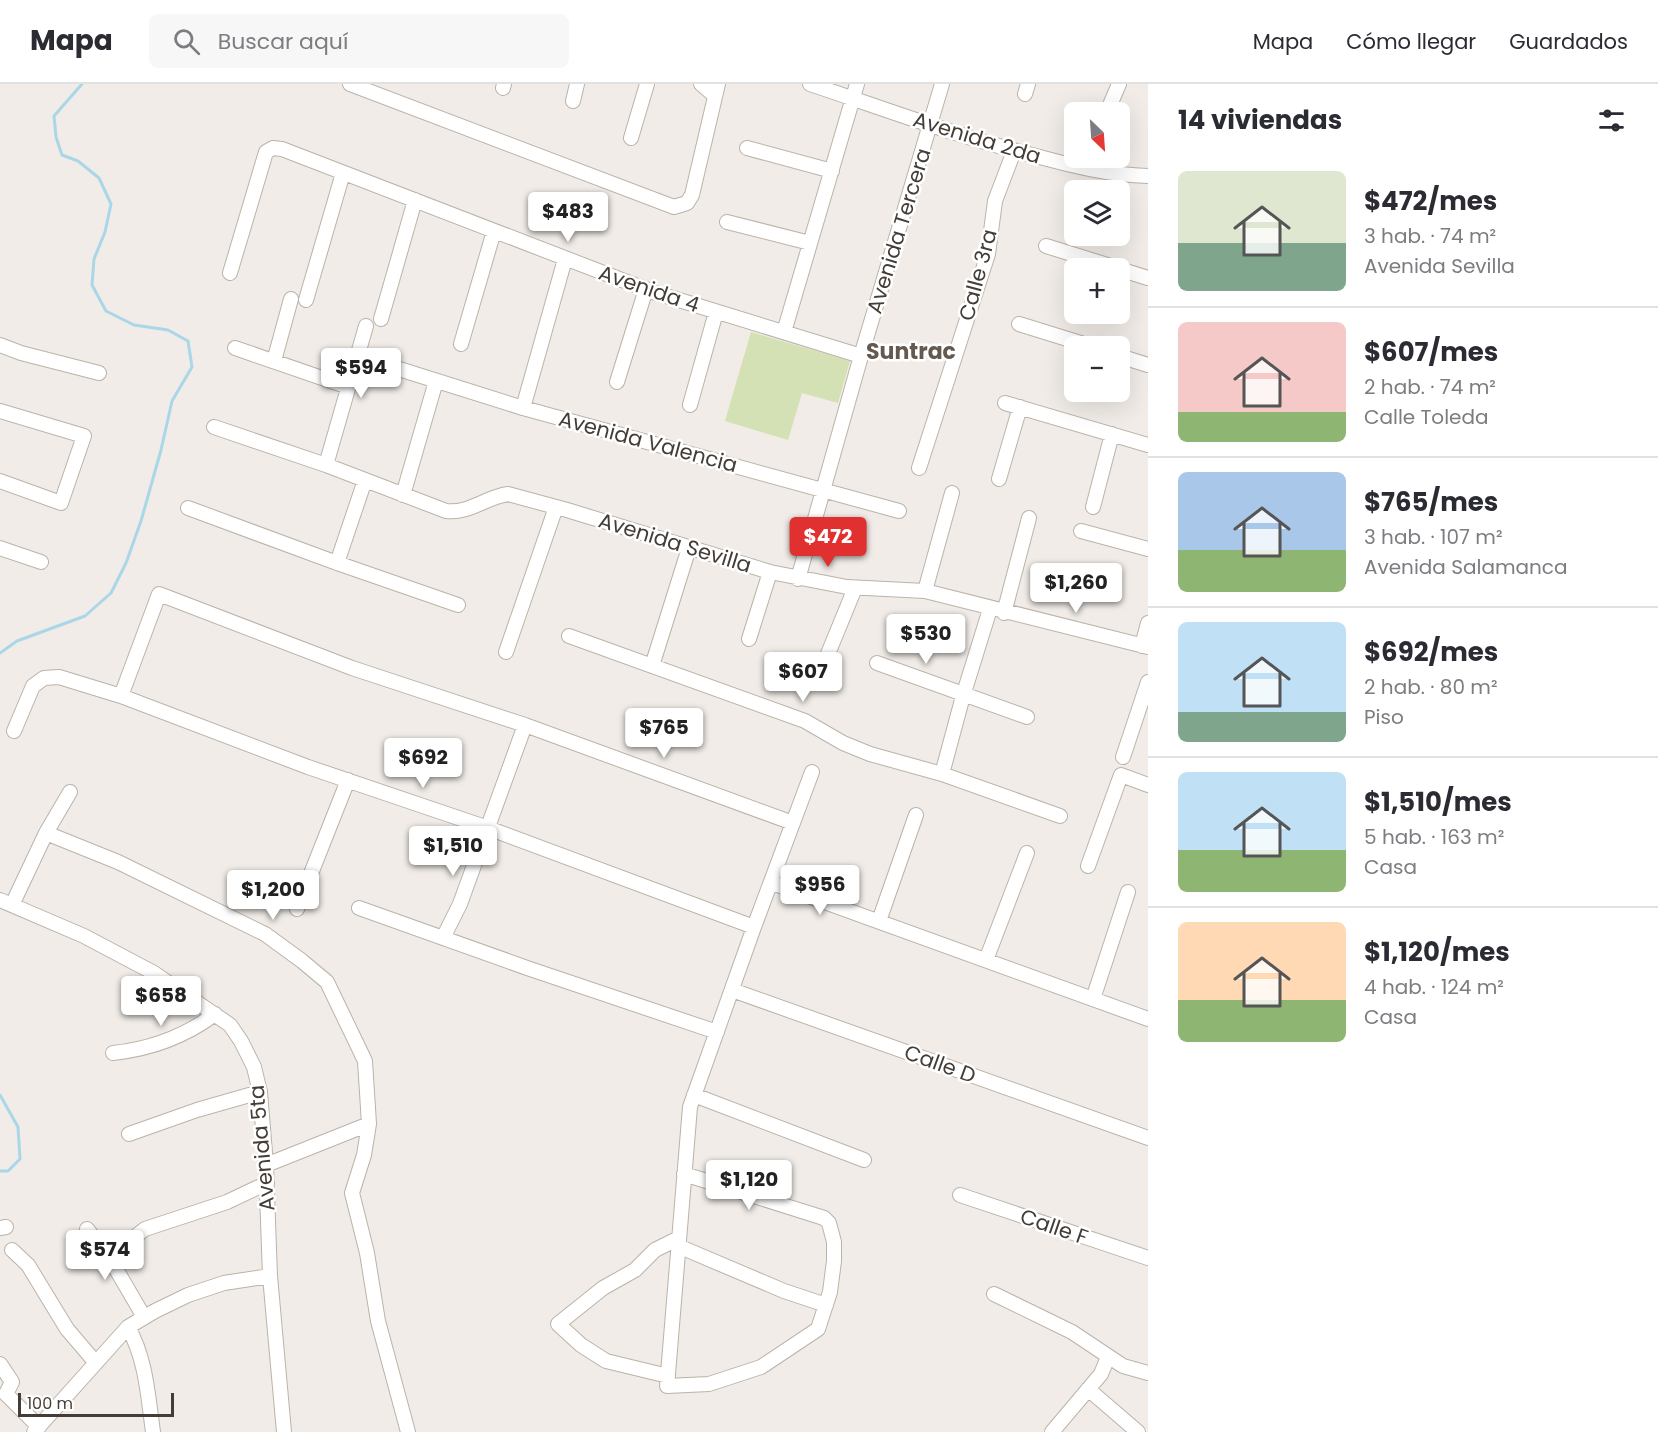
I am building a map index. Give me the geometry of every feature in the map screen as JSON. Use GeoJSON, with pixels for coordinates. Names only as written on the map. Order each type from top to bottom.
{"type":"FeatureCollection","features":[{"type":"Feature","properties":{"kind":"street"},"geometry":{"type":"LineString","coordinates":[[350,84],[674,207],[687,203],[692,195],[717,90],[701,84]]}},
{"type":"Feature","properties":{"kind":"street"},"geometry":{"type":"LineString","coordinates":[[573,101],[577,84]]}},
{"type":"Feature","properties":{"kind":"street"},"geometry":{"type":"LineString","coordinates":[[631,138],[647,84]]}},
{"type":"Feature","properties":{"kind":"street","name":"Avenida 2da"},"geometry":{"type":"LineString","coordinates":[[810,84],[1014,151],[1064,159]]}},
{"type":"Feature","properties":{"kind":"street"},"geometry":{"type":"LineString","coordinates":[[784,332],[857,84]]}},
{"type":"Feature","properties":{"kind":"street","name":"Avenida Tercera"},"geometry":{"type":"LineString","coordinates":[[798,579],[942,84]]}},
{"type":"Feature","properties":{"kind":"street"},"geometry":{"type":"LineString","coordinates":[[1111,102],[1119,84]]}},
{"type":"Feature","properties":{"kind":"street"},"geometry":{"type":"LineString","coordinates":[[747,147],[832,171]]}},
{"type":"Feature","properties":{"kind":"street","name":"Avenida 4"},"geometry":{"type":"LineString","coordinates":[[230,273],[266,152],[273,148],[282,149],[646,289],[861,356]]}},
{"type":"Feature","properties":{"kind":"street","name":"Calle 3ra"},"geometry":{"type":"LineString","coordinates":[[919,468],[988,254],[995,201],[1014,151]]}},
{"type":"Feature","properties":{"kind":"street","name":"Avenida 2da"},"geometry":{"type":"LineString","coordinates":[[1110,168],[1148,176]]}},
{"type":"Feature","properties":{"kind":"street"},"geometry":{"type":"LineString","coordinates":[[306,300],[343,173]]}},
{"type":"Feature","properties":{"kind":"street"},"geometry":{"type":"LineString","coordinates":[[381,319],[415,200]]}},
{"type":"Feature","properties":{"kind":"street"},"geometry":{"type":"LineString","coordinates":[[727,222],[810,243]]}},
{"type":"Feature","properties":{"kind":"street"},"geometry":{"type":"LineString","coordinates":[[461,344],[494,231]]}},
{"type":"Feature","properties":{"kind":"street"},"geometry":{"type":"LineString","coordinates":[[1046,246],[1084,258]]}},
{"type":"Feature","properties":{"kind":"street"},"geometry":{"type":"LineString","coordinates":[[523,408],[565,259]]}},
{"type":"Feature","properties":{"kind":"street"},"geometry":{"type":"LineString","coordinates":[[1130,273],[1148,278]]}},
{"type":"Feature","properties":{"kind":"street"},"geometry":{"type":"LineString","coordinates":[[617,382],[646,289]]}},
{"type":"Feature","properties":{"kind":"street"},"geometry":{"type":"LineString","coordinates":[[274,362],[291,299]]}},
{"type":"Feature","properties":{"kind":"street"},"geometry":{"type":"LineString","coordinates":[[690,405],[716,312]]}},
{"type":"Feature","properties":{"kind":"street"},"geometry":{"type":"LineString","coordinates":[[1019,324],[1064,338]]}},
{"type":"Feature","properties":{"kind":"street"},"geometry":{"type":"LineString","coordinates":[[326,465],[366,326]]}},
{"type":"Feature","properties":{"kind":"street"},"geometry":{"type":"LineString","coordinates":[[0,345],[21,353],[99,373]]}},
{"type":"Feature","properties":{"kind":"street"},"geometry":{"type":"LineString","coordinates":[[235,348],[348,387]]}},
{"type":"Feature","properties":{"kind":"street"},"geometry":{"type":"LineString","coordinates":[[1130,359],[1148,365]]}},
{"type":"Feature","properties":{"kind":"street","name":"Avenida Valencia"},"geometry":{"type":"LineString","coordinates":[[399,369],[523,408],[899,511]]}},
{"type":"Feature","properties":{"kind":"street"},"geometry":{"type":"LineString","coordinates":[[403,495],[436,381]]}},
{"type":"Feature","properties":{"kind":"street"},"geometry":{"type":"LineString","coordinates":[[1005,403],[1148,445]]}},
{"type":"Feature","properties":{"kind":"street"},"geometry":{"type":"LineString","coordinates":[[999,479],[1020,407]]}},
{"type":"Feature","properties":{"kind":"street"},"geometry":{"type":"LineString","coordinates":[[0,411],[84,436],[61,503],[0,481]]}},
{"type":"Feature","properties":{"kind":"street","name":"Avenida Sevilla"},"geometry":{"type":"LineString","coordinates":[[214,427],[326,465],[446,511],[457,513],[498,495],[508,494],[798,579],[855,588],[925,591],[997,611],[1145,646]]}},
{"type":"Feature","properties":{"kind":"street"},"geometry":{"type":"LineString","coordinates":[[1094,507],[1112,434]]}},
{"type":"Feature","properties":{"kind":"street"},"geometry":{"type":"LineString","coordinates":[[337,563],[365,480]]}},
{"type":"Feature","properties":{"kind":"street"},"geometry":{"type":"LineString","coordinates":[[925,591],[952,492]]}},
{"type":"Feature","properties":{"kind":"street"},"geometry":{"type":"LineString","coordinates":[[506,652],[556,507]]}},
{"type":"Feature","properties":{"kind":"street"},"geometry":{"type":"LineString","coordinates":[[188,508],[458,605]]}},
{"type":"Feature","properties":{"kind":"street"},"geometry":{"type":"LineString","coordinates":[[942,774],[963,696],[997,611],[1029,518]]}},
{"type":"Feature","properties":{"kind":"street"},"geometry":{"type":"LineString","coordinates":[[1081,531],[1148,549]]}},
{"type":"Feature","properties":{"kind":"street"},"geometry":{"type":"LineString","coordinates":[[0,548],[41,562]]}},
{"type":"Feature","properties":{"kind":"street"},"geometry":{"type":"LineString","coordinates":[[652,666],[689,548]]}},
{"type":"Feature","properties":{"kind":"street"},"geometry":{"type":"LineString","coordinates":[[749,639],[770,572]]}},
{"type":"Feature","properties":{"kind":"street"},"geometry":{"type":"LineString","coordinates":[[823,666],[855,588]]}},
{"type":"Feature","properties":{"kind":"street"},"geometry":{"type":"LineString","coordinates":[[121,696],[159,594],[352,668],[525,725],[793,823]]}},
{"type":"Feature","properties":{"kind":"street"},"geometry":{"type":"LineString","coordinates":[[1145,646],[1148,623]]}},
{"type":"Feature","properties":{"kind":"street"},"geometry":{"type":"LineString","coordinates":[[569,636],[805,721],[843,743],[870,754],[942,774],[1060,816]]}},
{"type":"Feature","properties":{"kind":"street"},"geometry":{"type":"LineString","coordinates":[[877,663],[963,696],[1027,717]]}},
{"type":"Feature","properties":{"kind":"street"},"geometry":{"type":"LineString","coordinates":[[14,731],[33,686],[44,678],[58,676],[121,696],[308,767],[488,828],[754,927]]}},
{"type":"Feature","properties":{"kind":"street"},"geometry":{"type":"LineString","coordinates":[[1123,757],[1148,682]]}},
{"type":"Feature","properties":{"kind":"street"},"geometry":{"type":"LineString","coordinates":[[443,938],[460,904],[525,725]]}},
{"type":"Feature","properties":{"kind":"street"},"geometry":{"type":"LineString","coordinates":[[684,1174],[824,1218],[829,1223],[834,1242],[830,1292],[818,1329],[761,1366],[709,1384],[667,1386],[678,1242],[684,1174],[690,1107],[812,772]]}},
{"type":"Feature","properties":{"kind":"street"},"geometry":{"type":"LineString","coordinates":[[1088,866],[1121,775],[1148,785]]}},
{"type":"Feature","properties":{"kind":"street"},"geometry":{"type":"LineString","coordinates":[[297,909],[348,780]]}},
{"type":"Feature","properties":{"kind":"street"},"geometry":{"type":"LineString","coordinates":[[6,902],[70,792]]}},
{"type":"Feature","properties":{"kind":"street"},"geometry":{"type":"LineString","coordinates":[[879,921],[916,815]]}},
{"type":"Feature","properties":{"kind":"street"},"geometry":{"type":"LineString","coordinates":[[46,833],[118,862],[265,934],[327,982],[365,1061],[369,1124],[364,1155],[352,1192],[367,1253],[378,1320],[408,1432]]}},
{"type":"Feature","properties":{"kind":"street"},"geometry":{"type":"LineString","coordinates":[[986,960],[1027,853]]}},
{"type":"Feature","properties":{"kind":"street"},"geometry":{"type":"LineString","coordinates":[[772,883],[1148,1019]]}},
{"type":"Feature","properties":{"kind":"street"},"geometry":{"type":"LineString","coordinates":[[1093,999],[1128,892]]}},
{"type":"Feature","properties":{"kind":"street","name":"Avenida 5ta"},"geometry":{"type":"LineString","coordinates":[[6,902],[84,936],[154,973],[231,1025],[255,1067],[260,1092],[267,1183],[270,1276],[285,1432]]}},
{"type":"Feature","properties":{"kind":"street"},"geometry":{"type":"LineString","coordinates":[[359,908],[717,1032]]}},
{"type":"Feature","properties":{"kind":"street","name":"Calle D"},"geometry":{"type":"LineString","coordinates":[[732,990],[1148,1138]]}},
{"type":"Feature","properties":{"kind":"street"},"geometry":{"type":"LineString","coordinates":[[113,1053],[140,1050],[170,1040],[197,1027],[215,1014]]}},
{"type":"Feature","properties":{"kind":"street"},"geometry":{"type":"LineString","coordinates":[[129,1134],[197,1110],[260,1092]]}},
{"type":"Feature","properties":{"kind":"street"},"geometry":{"type":"LineString","coordinates":[[694,1095],[864,1160]]}},
{"type":"Feature","properties":{"kind":"street"},"geometry":{"type":"LineString","coordinates":[[266,1165],[369,1124]]}},
{"type":"Feature","properties":{"kind":"street"},"geometry":{"type":"LineString","coordinates":[[109,1257],[145,1229],[227,1202],[267,1183]]}},
{"type":"Feature","properties":{"kind":"street","name":"Calle F"},"geometry":{"type":"LineString","coordinates":[[960,1195],[1148,1258]]}},
{"type":"Feature","properties":{"kind":"street"},"geometry":{"type":"LineString","coordinates":[[87,1229],[109,1257],[144,1317]]}},
{"type":"Feature","properties":{"kind":"street"},"geometry":{"type":"LineString","coordinates":[[668,1376],[606,1361],[581,1345],[558,1324],[603,1288],[635,1270],[655,1250],[678,1242],[784,1291],[826,1305]]}},
{"type":"Feature","properties":{"kind":"street"},"geometry":{"type":"LineString","coordinates":[[12,1250],[28,1265],[67,1329],[96,1362]]}},
{"type":"Feature","properties":{"kind":"street"},"geometry":{"type":"LineString","coordinates":[[0,1364],[12,1382],[6,1394],[37,1429],[128,1327],[189,1295],[224,1283],[270,1276]]}},
{"type":"Feature","properties":{"kind":"street"},"geometry":{"type":"LineString","coordinates":[[994,1294],[1072,1332],[1108,1357],[1133,1370],[1148,1373]]}},
{"type":"Feature","properties":{"kind":"street"},"geometry":{"type":"LineString","coordinates":[[128,1327],[137,1343],[144,1367],[153,1432]]}},
{"type":"Feature","properties":{"kind":"street"},"geometry":{"type":"LineString","coordinates":[[1052,1432],[1101,1374],[1108,1357]]}},
{"type":"Feature","properties":{"kind":"street"},"geometry":{"type":"LineString","coordinates":[[1088,1389],[1138,1432]]}},
{"type":"Feature","properties":{"kind":"green space"},"geometry":{"type":"Polygon","coordinates":[[[751,332],[850,361],[838,403],[802,393],[788,440],[725,421],[751,332]]]}},
{"type":"Feature","properties":{"kind":"waterway"},"geometry":{"type":"LineString","coordinates":[[0,653],[17,641],[85,616],[111,593],[126,563],[141,521],[172,401],[192,367],[188,341],[168,330],[134,325],[106,311],[92,285],[94,259],[105,232],[111,204],[99,178],[78,161],[62,155],[56,137],[54,116],[82,84]]}},
{"type":"Feature","properties":{"kind":"waterway"},"geometry":{"type":"LineString","coordinates":[[0,1095],[18,1127],[20,1159],[8,1171],[0,1171]]}},
{"type":"Feature","properties":{"kind":"district","name":"Suntrac"},"geometry":{"type":"Point","coordinates":[911,351]}}]}
